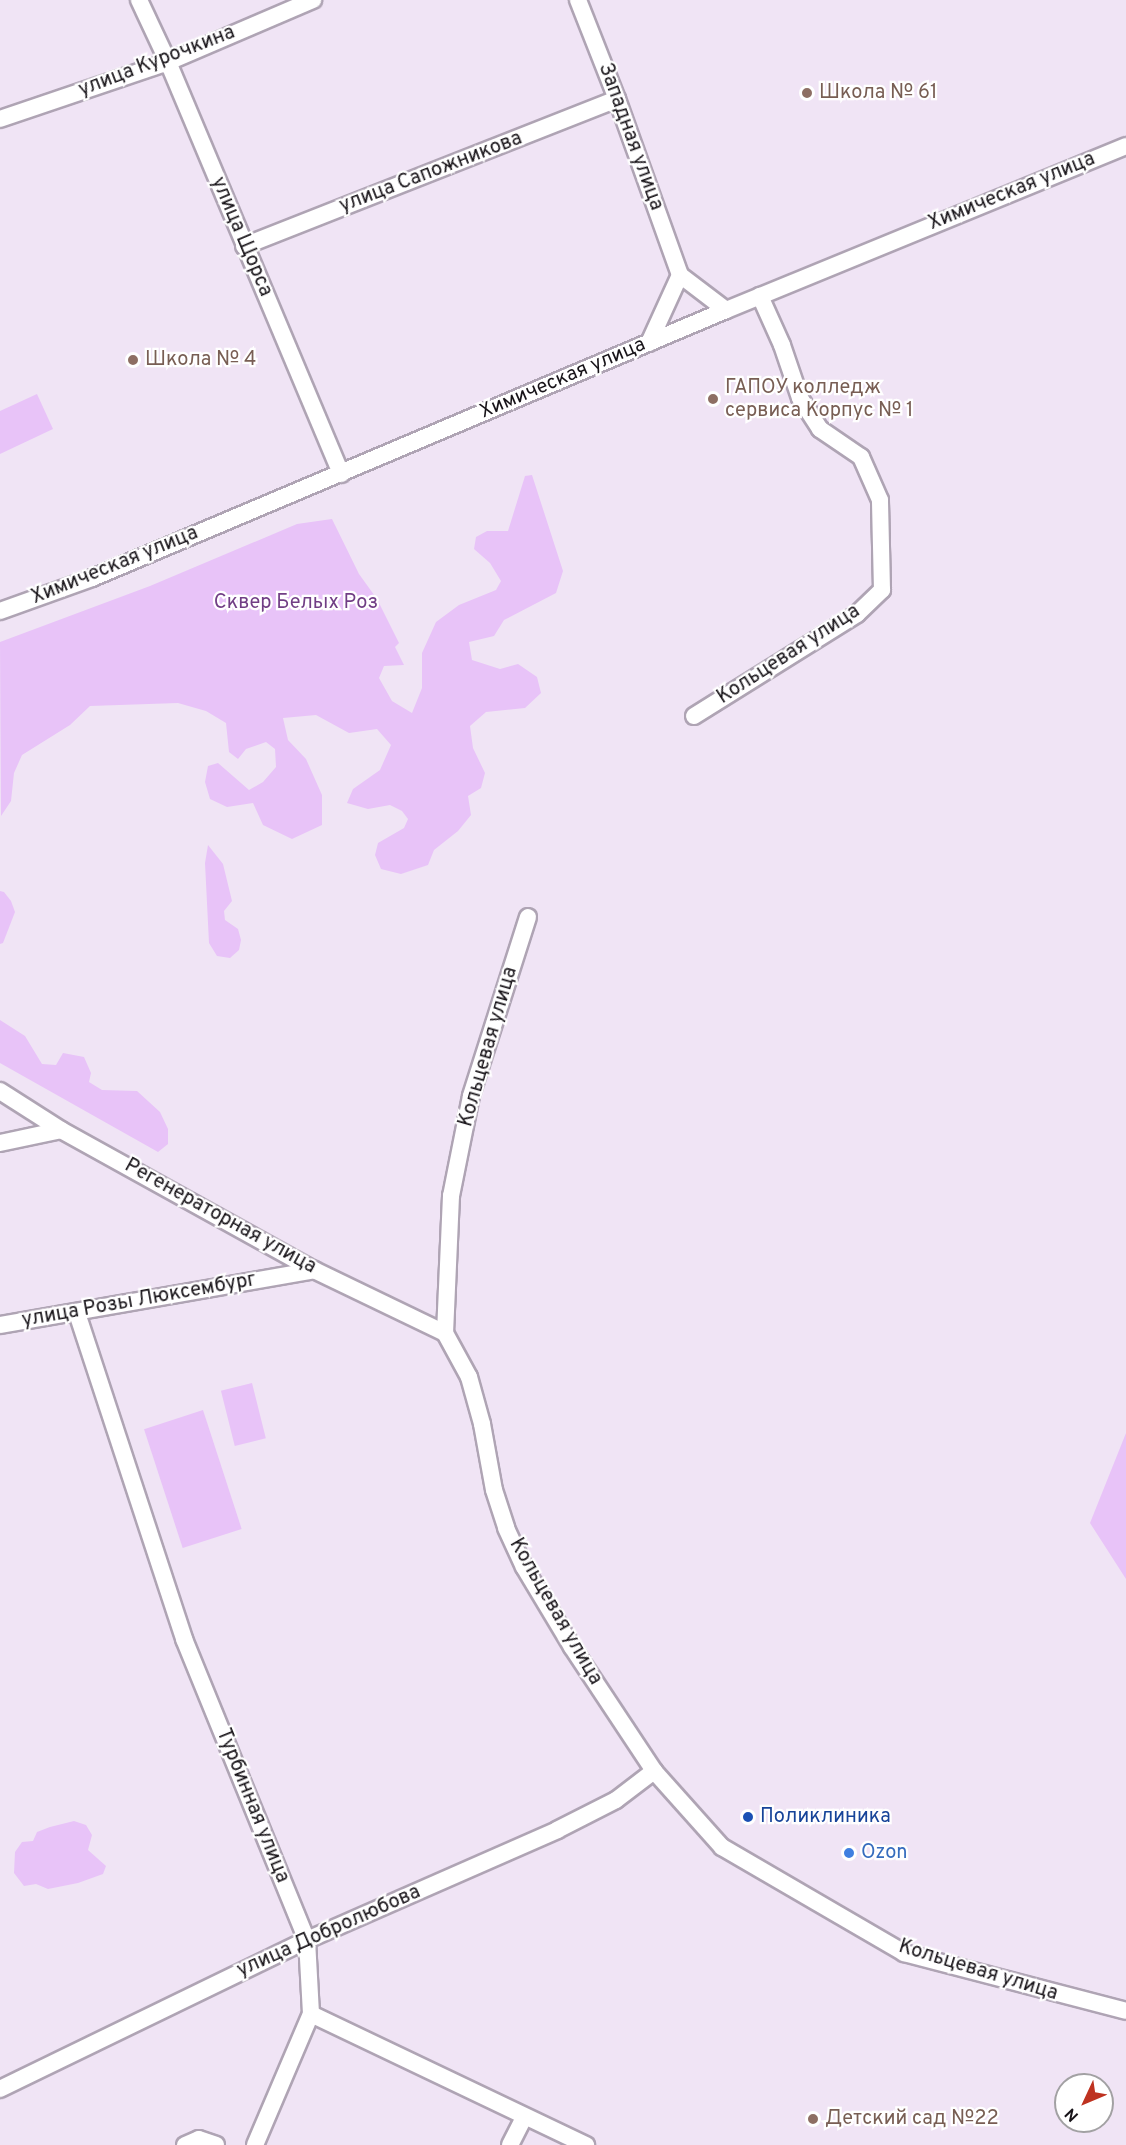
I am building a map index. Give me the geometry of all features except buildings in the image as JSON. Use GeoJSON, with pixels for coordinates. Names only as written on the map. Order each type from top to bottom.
{"type":"FeatureCollection","features":[{"type":"Feature","properties":{"kind":"street","name":"улица Щорса"},"geometry":{"type":"LineString","coordinates":[[139,0],[168,62],[341,474]]}},
{"type":"Feature","properties":{"kind":"street","name":"улица Курочкина"},"geometry":{"type":"LineString","coordinates":[[0,119],[168,62],[313,0]]}},
{"type":"Feature","properties":{"kind":"street","name":"Западная улица"},"geometry":{"type":"LineString","coordinates":[[578,0],[617,99],[680,275]]}},
{"type":"Feature","properties":{"kind":"street","name":"улица Сапожникова"},"geometry":{"type":"LineString","coordinates":[[244,246],[617,99]]}},
{"type":"Feature","properties":{"kind":"street","name":"Химическая улица"},"geometry":{"type":"LineString","coordinates":[[0,611],[92,578],[726,310],[1126,146]]}},
{"type":"Feature","properties":{"kind":"street"},"geometry":{"type":"LineString","coordinates":[[649,343],[680,275],[726,310]]}},
{"type":"Feature","properties":{"kind":"street","name":"Кольцевая улица"},"geometry":{"type":"LineString","coordinates":[[694,716],[857,614],[882,590],[880,500],[861,457],[820,429],[800,398],[782,345],[760,296]]}},
{"type":"Feature","properties":{"kind":"street","name":"Кольцевая улица"},"geometry":{"type":"LineString","coordinates":[[528,918],[471,1096],[451,1196],[445,1333],[469,1377],[482,1424],[494,1490],[506,1528],[524,1568],[572,1647],[654,1771],[722,1847],[904,1953],[1126,2012]]}},
{"type":"Feature","properties":{"kind":"street","name":"Регенераторная улица"},"geometry":{"type":"LineString","coordinates":[[0,1091],[61,1130],[314,1270],[445,1333]]}},
{"type":"Feature","properties":{"kind":"street"},"geometry":{"type":"LineString","coordinates":[[0,1143],[61,1130]]}},
{"type":"Feature","properties":{"kind":"street","name":"улица Розы Люксембург"},"geometry":{"type":"LineString","coordinates":[[0,1325],[314,1270]]}},
{"type":"Feature","properties":{"kind":"street","name":"Турбинная улица"},"geometry":{"type":"LineString","coordinates":[[77,1313],[184,1639],[307,1940],[310,2014]]}},
{"type":"Feature","properties":{"kind":"street","name":"улица Добролюбова"},"geometry":{"type":"LineString","coordinates":[[0,2089],[307,1940],[557,1830],[616,1800],[654,1771]]}},
{"type":"Feature","properties":{"kind":"street"},"geometry":{"type":"LineString","coordinates":[[255,2145],[310,2014],[586,2145]]}},
{"type":"Feature","properties":{"kind":"street"},"geometry":{"type":"LineString","coordinates":[[510,2145],[524,2117]]}},
{"type":"Feature","properties":{"kind":"street"},"geometry":{"type":"LineString","coordinates":[[185,2145],[199,2139],[216,2145]]}},
{"type":"Feature","properties":{"kind":"green space"},"geometry":{"type":"Polygon","coordinates":[[[37,394],[53,429],[0,454],[0,411],[37,394]]]}},
{"type":"Feature","properties":{"kind":"green space","name":"Сквер Белых Роз"},"geometry":{"type":"Polygon","coordinates":[[[532,475],[563,571],[556,593],[504,620],[494,636],[469,642],[472,660],[500,669],[518,664],[537,677],[541,693],[525,708],[486,712],[470,726],[473,748],[485,773],[481,788],[468,796],[471,815],[458,831],[434,850],[428,865],[401,874],[381,869],[375,855],[378,843],[404,828],[408,819],[402,811],[390,805],[368,809],[347,803],[353,789],[380,770],[391,745],[377,729],[349,733],[316,715],[283,718],[288,740],[306,759],[322,795],[322,825],[292,839],[263,825],[253,803],[227,807],[210,799],[205,782],[208,766],[218,763],[249,790],[263,782],[276,767],[275,749],[266,742],[246,749],[238,759],[229,752],[226,723],[206,711],[178,703],[90,706],[70,725],[22,755],[14,773],[11,801],[1,816],[0,642],[150,586],[297,524],[332,519],[359,574],[377,599],[399,643],[395,647],[404,665],[384,666],[379,678],[392,701],[412,713],[422,688],[422,653],[436,622],[459,605],[496,590],[501,581],[490,563],[474,549],[476,537],[487,531],[508,531],[525,476],[532,475]]]}},
{"type":"Feature","properties":{"kind":"green space"},"geometry":{"type":"Polygon","coordinates":[[[208,845],[223,864],[232,901],[224,911],[225,920],[238,929],[241,940],[239,950],[230,958],[217,956],[209,943],[205,863],[208,845]]]}},
{"type":"Feature","properties":{"kind":"green space"},"geometry":{"type":"Polygon","coordinates":[[[0,891],[4,892],[11,901],[15,912],[3,943],[0,944],[0,891]]]}},
{"type":"Feature","properties":{"kind":"green space"},"geometry":{"type":"Polygon","coordinates":[[[0,1020],[25,1036],[42,1064],[56,1065],[63,1053],[84,1057],[91,1073],[89,1082],[102,1090],[137,1091],[160,1112],[168,1129],[168,1144],[158,1152],[0,1063],[0,1020]]]}},
{"type":"Feature","properties":{"kind":"green space"},"geometry":{"type":"Polygon","coordinates":[[[252,1383],[266,1438],[235,1446],[221,1391],[252,1383]]]}},
{"type":"Feature","properties":{"kind":"green space"},"geometry":{"type":"Polygon","coordinates":[[[203,1410],[242,1529],[183,1548],[144,1429],[203,1410]]]}},
{"type":"Feature","properties":{"kind":"green space"},"geometry":{"type":"Polygon","coordinates":[[[1126,1433],[1126,1579],[1090,1523],[1126,1433]]]}},
{"type":"Feature","properties":{"kind":"green space"},"geometry":{"type":"Polygon","coordinates":[[[74,1821],[86,1825],[92,1835],[88,1850],[106,1866],[103,1874],[78,1883],[48,1889],[36,1884],[24,1886],[14,1873],[15,1852],[22,1842],[33,1841],[37,1832],[74,1821]]]}},
{"type":"Feature","properties":{"kind":"place","name":"Школа № 61"},"geometry":{"type":"Point","coordinates":[807,93]}},
{"type":"Feature","properties":{"kind":"place","name":"Школа № 4"},"geometry":{"type":"Point","coordinates":[133,360]}},
{"type":"Feature","properties":{"kind":"place","name":"ГАПОУ колледж сервиса Корпус № 1"},"geometry":{"type":"Point","coordinates":[713,399]}},
{"type":"Feature","properties":{"kind":"place","name":"Поликлиника"},"geometry":{"type":"Point","coordinates":[748,1817]}},
{"type":"Feature","properties":{"kind":"place","name":"Ozon"},"geometry":{"type":"Point","coordinates":[849,1853]}},
{"type":"Feature","properties":{"kind":"place","name":"Детский сад №22"},"geometry":{"type":"Point","coordinates":[813,2119]}}]}
